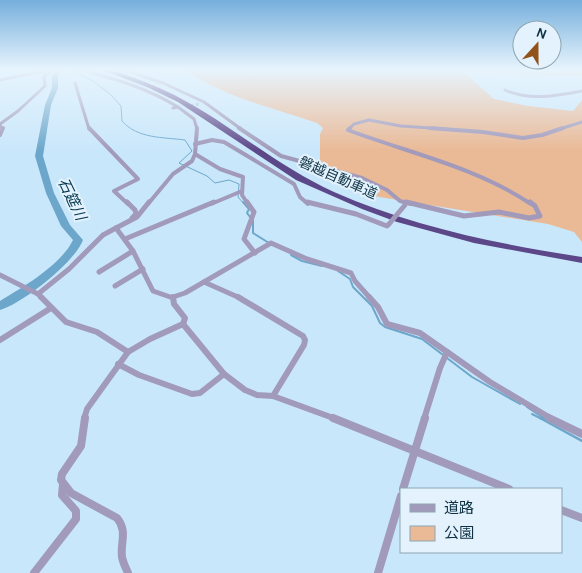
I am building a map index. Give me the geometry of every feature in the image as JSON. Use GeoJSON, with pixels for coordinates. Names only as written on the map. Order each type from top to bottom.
{"type":"FeatureCollection","features":[{"type":"Feature","properties":{"kind":"highway","name":"磐越自動車道"},"geometry":{"type":"LineString","coordinates":[[173,97],[200,112],[282,168],[311,184],[365,207],[466,237],[582,260]]}},
{"type":"Feature","properties":{"kind":"highway","name":"磐越自動車道"},"geometry":{"type":"LineString","coordinates":[[179,97],[286,166],[346,194],[416,219],[466,232],[582,255]]}},
{"type":"Feature","properties":{"kind":"street"},"geometry":{"type":"LineString","coordinates":[[0,135],[2,129],[0,124],[21,110],[35,97]]}},
{"type":"Feature","properties":{"kind":"street"},"geometry":{"type":"LineString","coordinates":[[79,97],[90,131],[138,178],[136,181],[114,191],[135,210],[136,214],[132,220]]}},
{"type":"Feature","properties":{"kind":"street"},"geometry":{"type":"LineString","coordinates":[[35,294],[70,269],[90,246],[116,228],[132,220],[142,211],[166,180],[177,170],[192,161],[195,154],[197,125],[194,118],[182,108],[161,97]]}},
{"type":"Feature","properties":{"kind":"street"},"geometry":{"type":"LineString","coordinates":[[191,97],[281,156],[362,178],[387,190],[397,200],[406,204],[464,216],[482,216],[499,212],[529,218],[540,216],[535,206],[526,200],[478,176],[413,150],[356,134],[348,130],[350,127],[369,120],[402,126],[489,132],[523,138],[542,135],[582,122]]}},
{"type":"Feature","properties":{"kind":"street"},"geometry":{"type":"LineString","coordinates":[[173,108],[182,108]]}},
{"type":"Feature","properties":{"kind":"street"},"geometry":{"type":"LineString","coordinates":[[195,144],[212,140],[224,142],[294,184],[300,197],[309,204],[356,214],[387,226],[406,204]]}},
{"type":"Feature","properties":{"kind":"street"},"geometry":{"type":"LineString","coordinates":[[195,154],[220,170],[243,177],[242,191],[244,200],[254,212],[244,239],[255,253]]}},
{"type":"Feature","properties":{"kind":"street"},"geometry":{"type":"LineString","coordinates":[[125,239],[242,191]]}},
{"type":"Feature","properties":{"kind":"street"},"geometry":{"type":"LineString","coordinates":[[116,228],[133,251],[154,292],[174,298],[272,243],[307,259],[351,273],[355,281],[378,307],[386,324],[420,333],[490,382],[582,434]]}},
{"type":"Feature","properties":{"kind":"street"},"geometry":{"type":"LineString","coordinates":[[99,272],[133,251]]}},
{"type":"Feature","properties":{"kind":"street"},"geometry":{"type":"LineString","coordinates":[[116,286],[143,269]]}},
{"type":"Feature","properties":{"kind":"street"},"geometry":{"type":"LineString","coordinates":[[0,275],[13,284],[35,294],[66,322],[96,332],[128,352]]}},
{"type":"Feature","properties":{"kind":"street"},"geometry":{"type":"LineString","coordinates":[[204,282],[234,295],[303,336],[305,340],[304,345],[274,396]]}},
{"type":"Feature","properties":{"kind":"street"},"geometry":{"type":"LineString","coordinates":[[34,573],[77,516],[76,511],[62,495],[63,484],[61,480],[62,474],[81,446],[82,428],[87,408],[128,352],[150,339],[183,324],[185,318],[174,304],[174,298]]}},
{"type":"Feature","properties":{"kind":"street"},"geometry":{"type":"LineString","coordinates":[[0,340],[51,308]]}},
{"type":"Feature","properties":{"kind":"street"},"geometry":{"type":"LineString","coordinates":[[183,324],[224,374],[250,393],[274,396],[303,406],[506,488]]}},
{"type":"Feature","properties":{"kind":"street"},"geometry":{"type":"LineString","coordinates":[[403,488],[446,352]]}},
{"type":"Feature","properties":{"kind":"street"},"geometry":{"type":"LineString","coordinates":[[118,364],[139,375],[192,394],[200,393],[224,374]]}},
{"type":"Feature","properties":{"kind":"street"},"geometry":{"type":"LineString","coordinates":[[63,484],[71,493],[117,518],[123,524],[125,530],[122,558],[128,573]]}},
{"type":"Feature","properties":{"kind":"street"},"geometry":{"type":"LineString","coordinates":[[378,573],[400,499]]}},
{"type":"Feature","properties":{"kind":"street"},"geometry":{"type":"LineString","coordinates":[[562,510],[582,518]]}},
{"type":"Feature","properties":{"kind":"green space"},"geometry":{"type":"Polygon","coordinates":[[[237,97],[491,97],[494,99],[528,106],[573,111],[582,100],[582,242],[574,232],[548,224],[367,195],[320,176],[320,134],[323,128],[317,123],[237,97]]]}},
{"type":"Feature","properties":{"kind":"waterway","name":"石筵川"},"geometry":{"type":"LineString","coordinates":[[0,306],[53,270],[70,252],[78,240],[66,226],[50,193],[39,156],[48,105],[51,97]]}},
{"type":"Feature","properties":{"kind":"waterway"},"geometry":{"type":"LineString","coordinates":[[113,97],[121,106],[122,121],[128,127],[151,136],[185,140],[192,151],[179,163],[207,176],[215,183],[229,180],[239,184],[238,197],[244,204]]}},
{"type":"Feature","properties":{"kind":"waterway"},"geometry":{"type":"LineString","coordinates":[[243,202],[249,209],[247,213],[250,217]]}},
{"type":"Feature","properties":{"kind":"waterway"},"geometry":{"type":"LineString","coordinates":[[253,220],[253,233],[269,243]]}},
{"type":"Feature","properties":{"kind":"waterway"},"geometry":{"type":"LineString","coordinates":[[291,255],[302,261],[322,266]]}},
{"type":"Feature","properties":{"kind":"waterway"},"geometry":{"type":"LineString","coordinates":[[338,271],[350,279],[353,287],[372,306],[380,323],[385,327],[422,339],[472,377],[520,404]]}},
{"type":"Feature","properties":{"kind":"waterway"},"geometry":{"type":"LineString","coordinates":[[527,407],[545,419]]}},
{"type":"Feature","properties":{"kind":"waterway"},"geometry":{"type":"LineString","coordinates":[[532,414],[540,418]]}},
{"type":"Feature","properties":{"kind":"waterway"},"geometry":{"type":"LineString","coordinates":[[540,418],[582,441]]}},
{"type":"Feature","properties":{"kind":"waterway"},"geometry":{"type":"LineString","coordinates":[[544,418],[548,421]]}},
{"type":"Feature","properties":{"kind":"tunnel"},"geometry":{"type":"LineString","coordinates":[[186,107],[199,104]]}}]}
